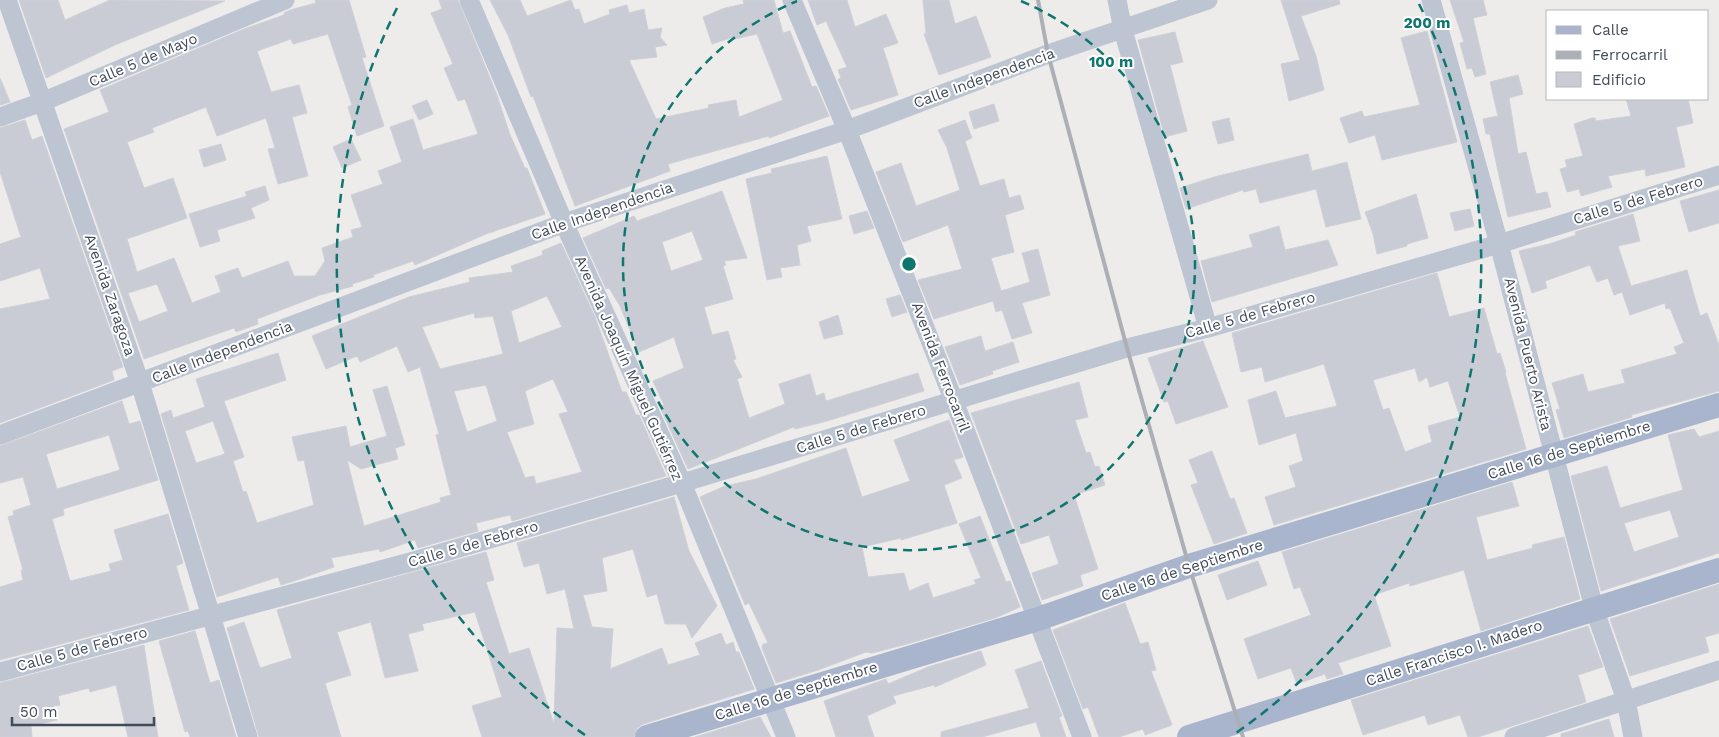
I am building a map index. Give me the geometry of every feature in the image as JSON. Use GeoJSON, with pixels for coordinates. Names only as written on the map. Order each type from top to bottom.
{"type":"FeatureCollection","features":[{"type":"Feature","properties":{"kind":"main road","name":"Calle 16 de Septiembre"},"geometry":{"type":"LineString","coordinates":[[647,737],[770,698],[1038,619],[1188,566],[1719,405]]}},
{"type":"Feature","properties":{"kind":"main road","name":"Calle Francisco I. Madero"},"geometry":{"type":"LineString","coordinates":[[1189,737],[1719,570]]}},
{"type":"Feature","properties":{"kind":"street","name":"Avenida Zaragoza"},"geometry":{"type":"LineString","coordinates":[[7,0],[140,383],[248,737]]}},
{"type":"Feature","properties":{"kind":"street","name":"Calle 5 de Mayo"},"geometry":{"type":"LineString","coordinates":[[0,117],[42,102],[285,0]]}},
{"type":"Feature","properties":{"kind":"street","name":"Avenida Joaquín Miguel Gutiérrez"},"geometry":{"type":"LineString","coordinates":[[469,0],[564,223],[682,484],[786,737]]}},
{"type":"Feature","properties":{"kind":"street","name":"Avenida Ferrocarril"},"geometry":{"type":"LineString","coordinates":[[792,0],[847,130],[954,401],[1082,737]]}},
{"type":"Feature","properties":{"kind":"street"},"geometry":{"type":"LineString","coordinates":[[1117,0],[1123,30],[1208,328]]}},
{"type":"Feature","properties":{"kind":"street","name":"Calle Independencia"},"geometry":{"type":"LineString","coordinates":[[0,435],[564,223],[847,130],[1048,54],[1208,0]]}},
{"type":"Feature","properties":{"kind":"street","name":"Avenida Puerto Arista"},"geometry":{"type":"LineString","coordinates":[[1431,0],[1499,244],[1594,608],[1626,700],[1633,737]]}},
{"type":"Feature","properties":{"kind":"street","name":"Calle 5 de Febrero"},"geometry":{"type":"LineString","coordinates":[[0,672],[210,614],[414,561],[682,484],[1128,348],[1208,328],[1499,244],[1719,175]]}},
{"type":"Feature","properties":{"kind":"street"},"geometry":{"type":"LineString","coordinates":[[1514,737],[1719,670]]}},
{"type":"Feature","properties":{"kind":"building"},"geometry":{"type":"Polygon","coordinates":[[[19,0],[58,0],[65,20],[110,0],[225,1],[117,44],[46,78],[19,0]]]}},
{"type":"Feature","properties":{"kind":"building"},"geometry":{"type":"Polygon","coordinates":[[[315,0],[349,0],[366,57],[362,58],[384,126],[357,136],[348,107],[352,105],[328,34],[293,44],[291,39],[257,51],[271,92],[299,85],[307,113],[292,117],[308,176],[278,184],[268,149],[275,148],[266,118],[217,136],[206,107],[152,128],[154,132],[127,142],[144,188],[173,178],[187,218],[127,239],[137,272],[174,258],[192,303],[221,292],[215,276],[238,268],[242,278],[288,261],[294,276],[315,276],[325,261],[322,248],[353,237],[351,230],[362,227],[351,195],[383,184],[378,171],[402,162],[390,127],[413,119],[423,150],[478,134],[465,99],[458,101],[444,68],[453,64],[431,13],[442,9],[439,0],[458,0],[497,95],[510,135],[525,168],[527,168],[545,214],[486,234],[415,265],[413,261],[373,275],[374,277],[352,284],[353,286],[320,295],[257,319],[258,324],[236,332],[234,328],[144,359],[64,129],[109,112],[100,90],[244,29],[284,15],[284,13],[290,10],[316,3],[315,0]],[[157,284],[128,293],[139,322],[168,311],[157,284]]]}},
{"type":"Feature","properties":{"kind":"building"},"geometry":{"type":"Polygon","coordinates":[[[490,0],[520,0],[527,16],[571,0],[575,10],[579,9],[584,24],[610,14],[609,10],[627,5],[629,13],[644,9],[648,30],[662,28],[660,37],[667,45],[655,47],[657,57],[629,60],[656,119],[709,108],[708,105],[736,100],[739,117],[783,100],[757,34],[735,39],[734,37],[712,44],[703,17],[725,8],[744,4],[743,0],[774,0],[783,33],[790,31],[812,87],[816,86],[829,116],[769,138],[769,136],[668,164],[670,171],[575,206],[508,35],[490,0]]]}},
{"type":"Feature","properties":{"kind":"building"},"geometry":{"type":"Polygon","coordinates":[[[808,0],[847,0],[855,27],[886,14],[898,43],[883,48],[898,95],[851,110],[838,79],[841,78],[838,70],[847,67],[826,21],[817,25],[808,0]]]}},
{"type":"Feature","properties":{"kind":"building"},"geometry":{"type":"Polygon","coordinates":[[[923,0],[949,0],[955,24],[976,16],[991,57],[939,75],[924,34],[926,34],[923,0]]]}},
{"type":"Feature","properties":{"kind":"building"},"geometry":{"type":"Polygon","coordinates":[[[1281,0],[1339,0],[1340,4],[1301,16],[1316,56],[1324,90],[1289,101],[1281,64],[1300,60],[1281,0]]]}},
{"type":"Feature","properties":{"kind":"building"},"geometry":{"type":"Polygon","coordinates":[[[1450,0],[1483,0],[1487,15],[1473,18],[1486,74],[1475,77],[1472,68],[1467,69],[1460,43],[1464,42],[1450,0]]]}},
{"type":"Feature","properties":{"kind":"building"},"geometry":{"type":"Polygon","coordinates":[[[1427,31],[1457,142],[1382,160],[1375,135],[1349,143],[1340,118],[1362,111],[1364,117],[1420,105],[1401,38],[1427,31]]]}},
{"type":"Feature","properties":{"kind":"building"},"geometry":{"type":"Polygon","coordinates":[[[1175,32],[1183,62],[1170,65],[1187,131],[1165,137],[1138,40],[1175,32]]]}},
{"type":"Feature","properties":{"kind":"building"},"geometry":{"type":"Polygon","coordinates":[[[1518,75],[1523,94],[1509,98],[1518,154],[1526,152],[1536,194],[1547,192],[1551,207],[1508,217],[1490,134],[1486,134],[1483,119],[1498,116],[1490,82],[1518,75]]]}},
{"type":"Feature","properties":{"kind":"building"},"geometry":{"type":"Polygon","coordinates":[[[0,78],[10,102],[0,105],[0,78]]]}},
{"type":"Feature","properties":{"kind":"building"},"geometry":{"type":"Polygon","coordinates":[[[427,100],[433,114],[419,120],[412,106],[427,100]]]}},
{"type":"Feature","properties":{"kind":"building"},"geometry":{"type":"Polygon","coordinates":[[[1626,100],[1688,100],[1693,123],[1676,127],[1685,167],[1646,176],[1645,169],[1608,176],[1612,187],[1581,196],[1579,189],[1567,192],[1560,169],[1567,167],[1565,160],[1583,156],[1574,124],[1592,118],[1595,118],[1596,121],[1631,116],[1626,100]]]}},
{"type":"Feature","properties":{"kind":"building"},"geometry":{"type":"Polygon","coordinates":[[[994,104],[999,121],[974,129],[969,112],[994,104]]]}},
{"type":"Feature","properties":{"kind":"building"},"geometry":{"type":"Polygon","coordinates":[[[1229,118],[1234,140],[1218,144],[1212,122],[1229,118]]]}},
{"type":"Feature","properties":{"kind":"building"},"geometry":{"type":"Polygon","coordinates":[[[25,120],[32,140],[42,136],[123,367],[112,371],[114,380],[0,423],[0,309],[50,299],[40,268],[0,281],[0,244],[21,237],[0,172],[0,128],[25,120]]]}},
{"type":"Feature","properties":{"kind":"building"},"geometry":{"type":"Polygon","coordinates":[[[965,120],[972,138],[965,141],[980,186],[1004,179],[1009,198],[1020,195],[1024,209],[1005,215],[1014,252],[991,258],[1001,291],[1030,282],[1022,253],[1038,249],[1050,295],[1022,303],[1032,333],[1012,339],[1002,310],[996,312],[993,301],[934,319],[918,280],[962,269],[948,225],[903,242],[876,172],[901,163],[916,206],[960,190],[947,148],[938,130],[965,120]]]}},
{"type":"Feature","properties":{"kind":"building"},"geometry":{"type":"Polygon","coordinates":[[[351,139],[361,160],[342,168],[333,147],[351,139]]]}},
{"type":"Feature","properties":{"kind":"building"},"geometry":{"type":"Polygon","coordinates":[[[221,144],[226,160],[204,167],[199,150],[221,144]]]}},
{"type":"Feature","properties":{"kind":"building"},"geometry":{"type":"Polygon","coordinates":[[[1308,154],[1312,171],[1347,162],[1361,219],[1326,227],[1316,189],[1260,203],[1256,189],[1244,192],[1243,190],[1186,209],[1180,188],[1214,177],[1308,154]]]}},
{"type":"Feature","properties":{"kind":"building"},"geometry":{"type":"Polygon","coordinates":[[[827,156],[842,219],[807,226],[811,241],[797,245],[800,265],[780,268],[782,277],[767,280],[746,179],[772,173],[771,169],[827,156]]]}},
{"type":"Feature","properties":{"kind":"building"},"geometry":{"type":"Polygon","coordinates":[[[265,186],[269,200],[251,208],[255,218],[217,230],[220,241],[200,247],[189,214],[247,196],[245,192],[265,186]]]}},
{"type":"Feature","properties":{"kind":"building"},"geometry":{"type":"Polygon","coordinates":[[[1719,190],[1719,223],[1689,232],[1680,201],[1719,190]]]}},
{"type":"Feature","properties":{"kind":"building"},"geometry":{"type":"Polygon","coordinates":[[[722,191],[747,258],[724,261],[726,265],[723,266],[733,299],[704,307],[712,335],[728,331],[736,359],[733,360],[742,377],[737,379],[749,418],[785,404],[779,384],[810,374],[816,396],[824,393],[826,401],[918,373],[924,391],[827,421],[795,429],[794,427],[688,469],[660,407],[664,405],[653,381],[684,368],[674,337],[639,352],[620,306],[609,288],[606,289],[583,238],[634,216],[637,221],[722,191]],[[692,231],[662,242],[671,271],[703,260],[692,231]]]}},
{"type":"Feature","properties":{"kind":"building"},"geometry":{"type":"Polygon","coordinates":[[[1416,194],[1428,238],[1377,254],[1373,234],[1365,212],[1416,194]]]}},
{"type":"Feature","properties":{"kind":"building"},"geometry":{"type":"Polygon","coordinates":[[[1470,209],[1474,226],[1455,231],[1450,213],[1470,209]]]}},
{"type":"Feature","properties":{"kind":"building"},"geometry":{"type":"Polygon","coordinates":[[[867,211],[874,228],[854,234],[849,216],[867,211]]]}},
{"type":"Feature","properties":{"kind":"building"},"geometry":{"type":"Polygon","coordinates":[[[1633,214],[1640,241],[1618,246],[1631,286],[1687,270],[1700,316],[1707,313],[1719,345],[1719,391],[1631,415],[1632,417],[1564,438],[1556,410],[1560,409],[1552,383],[1583,374],[1588,392],[1625,383],[1621,370],[1677,354],[1674,347],[1684,343],[1670,308],[1666,309],[1665,303],[1630,315],[1622,292],[1614,295],[1608,278],[1597,282],[1590,265],[1545,281],[1547,288],[1532,293],[1519,251],[1549,244],[1576,235],[1575,232],[1633,214]]]}},
{"type":"Feature","properties":{"kind":"building"},"geometry":{"type":"Polygon","coordinates":[[[1279,226],[1285,250],[1328,240],[1338,265],[1212,302],[1201,261],[1253,247],[1249,235],[1279,226]]]}},
{"type":"Feature","properties":{"kind":"building"},"geometry":{"type":"Polygon","coordinates":[[[561,243],[595,317],[622,392],[626,392],[636,415],[639,415],[666,476],[512,521],[510,515],[476,523],[478,531],[418,548],[415,540],[380,552],[379,549],[331,558],[334,567],[291,582],[281,585],[278,577],[217,597],[161,414],[171,410],[173,418],[205,407],[196,379],[278,353],[286,380],[224,401],[244,457],[233,461],[243,492],[246,491],[257,523],[314,505],[304,460],[298,461],[292,437],[346,426],[350,447],[387,436],[373,390],[387,386],[405,445],[395,448],[398,459],[361,469],[347,460],[364,526],[441,502],[440,498],[451,495],[436,435],[439,434],[420,367],[408,372],[397,346],[360,362],[357,356],[326,369],[312,336],[409,297],[470,282],[469,278],[513,272],[511,266],[543,255],[542,251],[561,243]],[[547,296],[511,311],[519,343],[562,327],[547,296]],[[474,313],[422,327],[440,369],[503,354],[493,316],[475,318],[474,313]],[[553,379],[525,391],[534,424],[507,432],[525,478],[534,476],[536,484],[582,472],[559,414],[568,412],[553,379]],[[486,385],[454,391],[467,432],[497,421],[486,385]],[[213,421],[185,431],[196,463],[225,454],[213,421]]]}},
{"type":"Feature","properties":{"kind":"building"},"geometry":{"type":"Polygon","coordinates":[[[1437,273],[1449,317],[1484,308],[1497,354],[1500,353],[1506,372],[1526,449],[1274,525],[1265,497],[1296,487],[1289,466],[1303,461],[1296,433],[1259,445],[1248,400],[1276,391],[1285,418],[1337,406],[1324,364],[1265,382],[1262,367],[1241,372],[1232,333],[1437,273]],[[1415,368],[1373,380],[1383,410],[1389,408],[1405,452],[1432,442],[1428,426],[1460,417],[1448,381],[1430,387],[1427,377],[1419,382],[1415,368]]]}},
{"type":"Feature","properties":{"kind":"building"},"geometry":{"type":"Polygon","coordinates":[[[900,295],[907,312],[892,317],[886,299],[900,295]]]}},
{"type":"Feature","properties":{"kind":"building"},"geometry":{"type":"Polygon","coordinates":[[[838,315],[843,334],[824,339],[819,322],[838,315]]]}},
{"type":"Feature","properties":{"kind":"building"},"geometry":{"type":"Polygon","coordinates":[[[981,336],[985,351],[1013,342],[1019,362],[992,371],[993,374],[960,385],[945,347],[981,336]]]}},
{"type":"Feature","properties":{"kind":"building"},"geometry":{"type":"Polygon","coordinates":[[[1203,341],[1228,407],[1176,424],[1168,401],[1164,402],[1148,358],[1203,341]]]}},
{"type":"Feature","properties":{"kind":"building"},"geometry":{"type":"Polygon","coordinates":[[[1079,382],[1088,417],[1075,420],[1086,453],[1090,452],[1095,467],[1099,466],[1105,485],[1074,495],[1098,569],[1080,575],[1083,586],[1042,600],[1032,573],[1059,564],[1049,535],[1021,544],[971,413],[1079,382]]]}},
{"type":"Feature","properties":{"kind":"building"},"geometry":{"type":"Polygon","coordinates":[[[122,401],[129,424],[140,421],[158,480],[63,509],[64,515],[52,519],[70,581],[111,571],[109,564],[123,560],[114,530],[168,514],[183,563],[176,566],[189,610],[0,660],[0,587],[23,580],[21,570],[23,570],[8,517],[14,515],[13,511],[31,505],[23,477],[0,483],[0,446],[122,401]],[[109,435],[46,454],[57,489],[120,470],[109,435]]]}},
{"type":"Feature","properties":{"kind":"building"},"geometry":{"type":"Polygon","coordinates":[[[949,420],[963,457],[954,460],[962,478],[944,485],[957,523],[901,540],[901,538],[862,547],[868,577],[904,573],[909,591],[928,583],[933,598],[976,584],[974,580],[981,578],[959,524],[980,516],[1006,582],[1010,581],[1020,607],[995,618],[907,644],[872,653],[866,652],[776,683],[762,648],[763,644],[768,643],[749,603],[745,605],[700,497],[725,486],[756,479],[846,448],[862,497],[910,481],[894,440],[949,420]]]}},
{"type":"Feature","properties":{"kind":"building"},"geometry":{"type":"Polygon","coordinates":[[[1694,429],[1699,437],[1719,431],[1719,553],[1601,591],[1571,476],[1607,466],[1620,508],[1683,490],[1668,435],[1694,429]],[[1670,510],[1624,523],[1634,552],[1679,537],[1670,510]]]}},
{"type":"Feature","properties":{"kind":"building"},"geometry":{"type":"Polygon","coordinates":[[[1212,451],[1230,499],[1234,498],[1247,533],[1214,544],[1191,485],[1198,483],[1189,460],[1212,451]]]}},
{"type":"Feature","properties":{"kind":"building"},"geometry":{"type":"Polygon","coordinates":[[[1512,482],[1519,506],[1476,517],[1487,560],[1533,548],[1532,545],[1564,537],[1580,599],[1481,631],[1464,570],[1410,586],[1409,583],[1374,595],[1391,646],[1338,663],[1343,674],[1327,679],[1325,674],[1297,684],[1291,668],[1258,679],[1244,639],[1311,615],[1300,587],[1294,589],[1282,552],[1512,482]]]}},
{"type":"Feature","properties":{"kind":"building"},"geometry":{"type":"Polygon","coordinates":[[[674,497],[689,551],[717,606],[692,638],[686,624],[665,624],[657,594],[647,597],[633,549],[602,558],[607,591],[583,595],[592,627],[613,629],[610,669],[662,648],[668,665],[700,655],[695,643],[721,633],[726,645],[733,642],[736,652],[739,652],[754,689],[643,724],[637,728],[634,737],[482,737],[472,706],[502,697],[475,612],[422,624],[424,630],[408,634],[418,671],[385,678],[371,622],[337,632],[351,675],[325,683],[341,737],[259,737],[227,628],[244,622],[260,668],[292,658],[277,610],[486,552],[494,580],[486,582],[509,654],[529,648],[554,724],[557,628],[574,629],[565,589],[547,594],[539,563],[524,567],[517,543],[674,497]]]}},
{"type":"Feature","properties":{"kind":"building"},"geometry":{"type":"Polygon","coordinates":[[[1258,561],[1267,585],[1227,600],[1218,575],[1258,561]]]}},
{"type":"Feature","properties":{"kind":"building"},"geometry":{"type":"Polygon","coordinates":[[[1719,584],[1719,633],[1705,637],[1709,652],[1630,676],[1610,619],[1719,584]]]}},
{"type":"Feature","properties":{"kind":"building"},"geometry":{"type":"Polygon","coordinates":[[[1125,603],[1140,644],[1148,642],[1156,670],[1151,671],[1172,725],[1145,735],[1143,729],[1119,737],[1099,737],[1088,707],[1083,709],[1053,630],[1125,603]]]}},
{"type":"Feature","properties":{"kind":"building"},"geometry":{"type":"Polygon","coordinates":[[[1588,626],[1603,667],[1578,675],[1586,702],[1478,737],[1468,737],[1460,715],[1428,725],[1425,715],[1363,735],[1351,700],[1588,626]]]}},
{"type":"Feature","properties":{"kind":"building"},"geometry":{"type":"Polygon","coordinates":[[[195,631],[210,683],[219,680],[236,737],[190,737],[188,731],[185,732],[159,641],[195,631]]]}},
{"type":"Feature","properties":{"kind":"building"},"geometry":{"type":"Polygon","coordinates":[[[144,645],[158,737],[128,737],[116,685],[90,692],[89,688],[58,696],[60,705],[53,706],[57,720],[31,726],[32,737],[0,737],[0,683],[144,645]]]}},
{"type":"Feature","properties":{"kind":"building"},"geometry":{"type":"Polygon","coordinates":[[[981,651],[986,665],[935,687],[934,685],[893,696],[896,703],[867,716],[874,737],[836,737],[824,701],[886,679],[888,684],[928,667],[981,651]]]}},
{"type":"Feature","properties":{"kind":"building"},"geometry":{"type":"Polygon","coordinates":[[[1041,661],[1062,716],[1059,717],[1066,737],[1041,737],[1036,722],[982,737],[941,737],[941,732],[1029,708],[1015,670],[1041,661]]]}},
{"type":"Feature","properties":{"kind":"building"},"geometry":{"type":"Polygon","coordinates":[[[760,717],[771,737],[695,737],[760,717]]]}},
{"type":"Feature","properties":{"kind":"building"},"geometry":{"type":"Polygon","coordinates":[[[1609,719],[1614,737],[1561,737],[1561,734],[1609,719]]]}},
{"type":"Feature","properties":{"kind":"railway"},"geometry":{"type":"LineString","coordinates":[[1038,0],[1048,54],[1127,348],[1189,566],[1243,737]]}}]}
